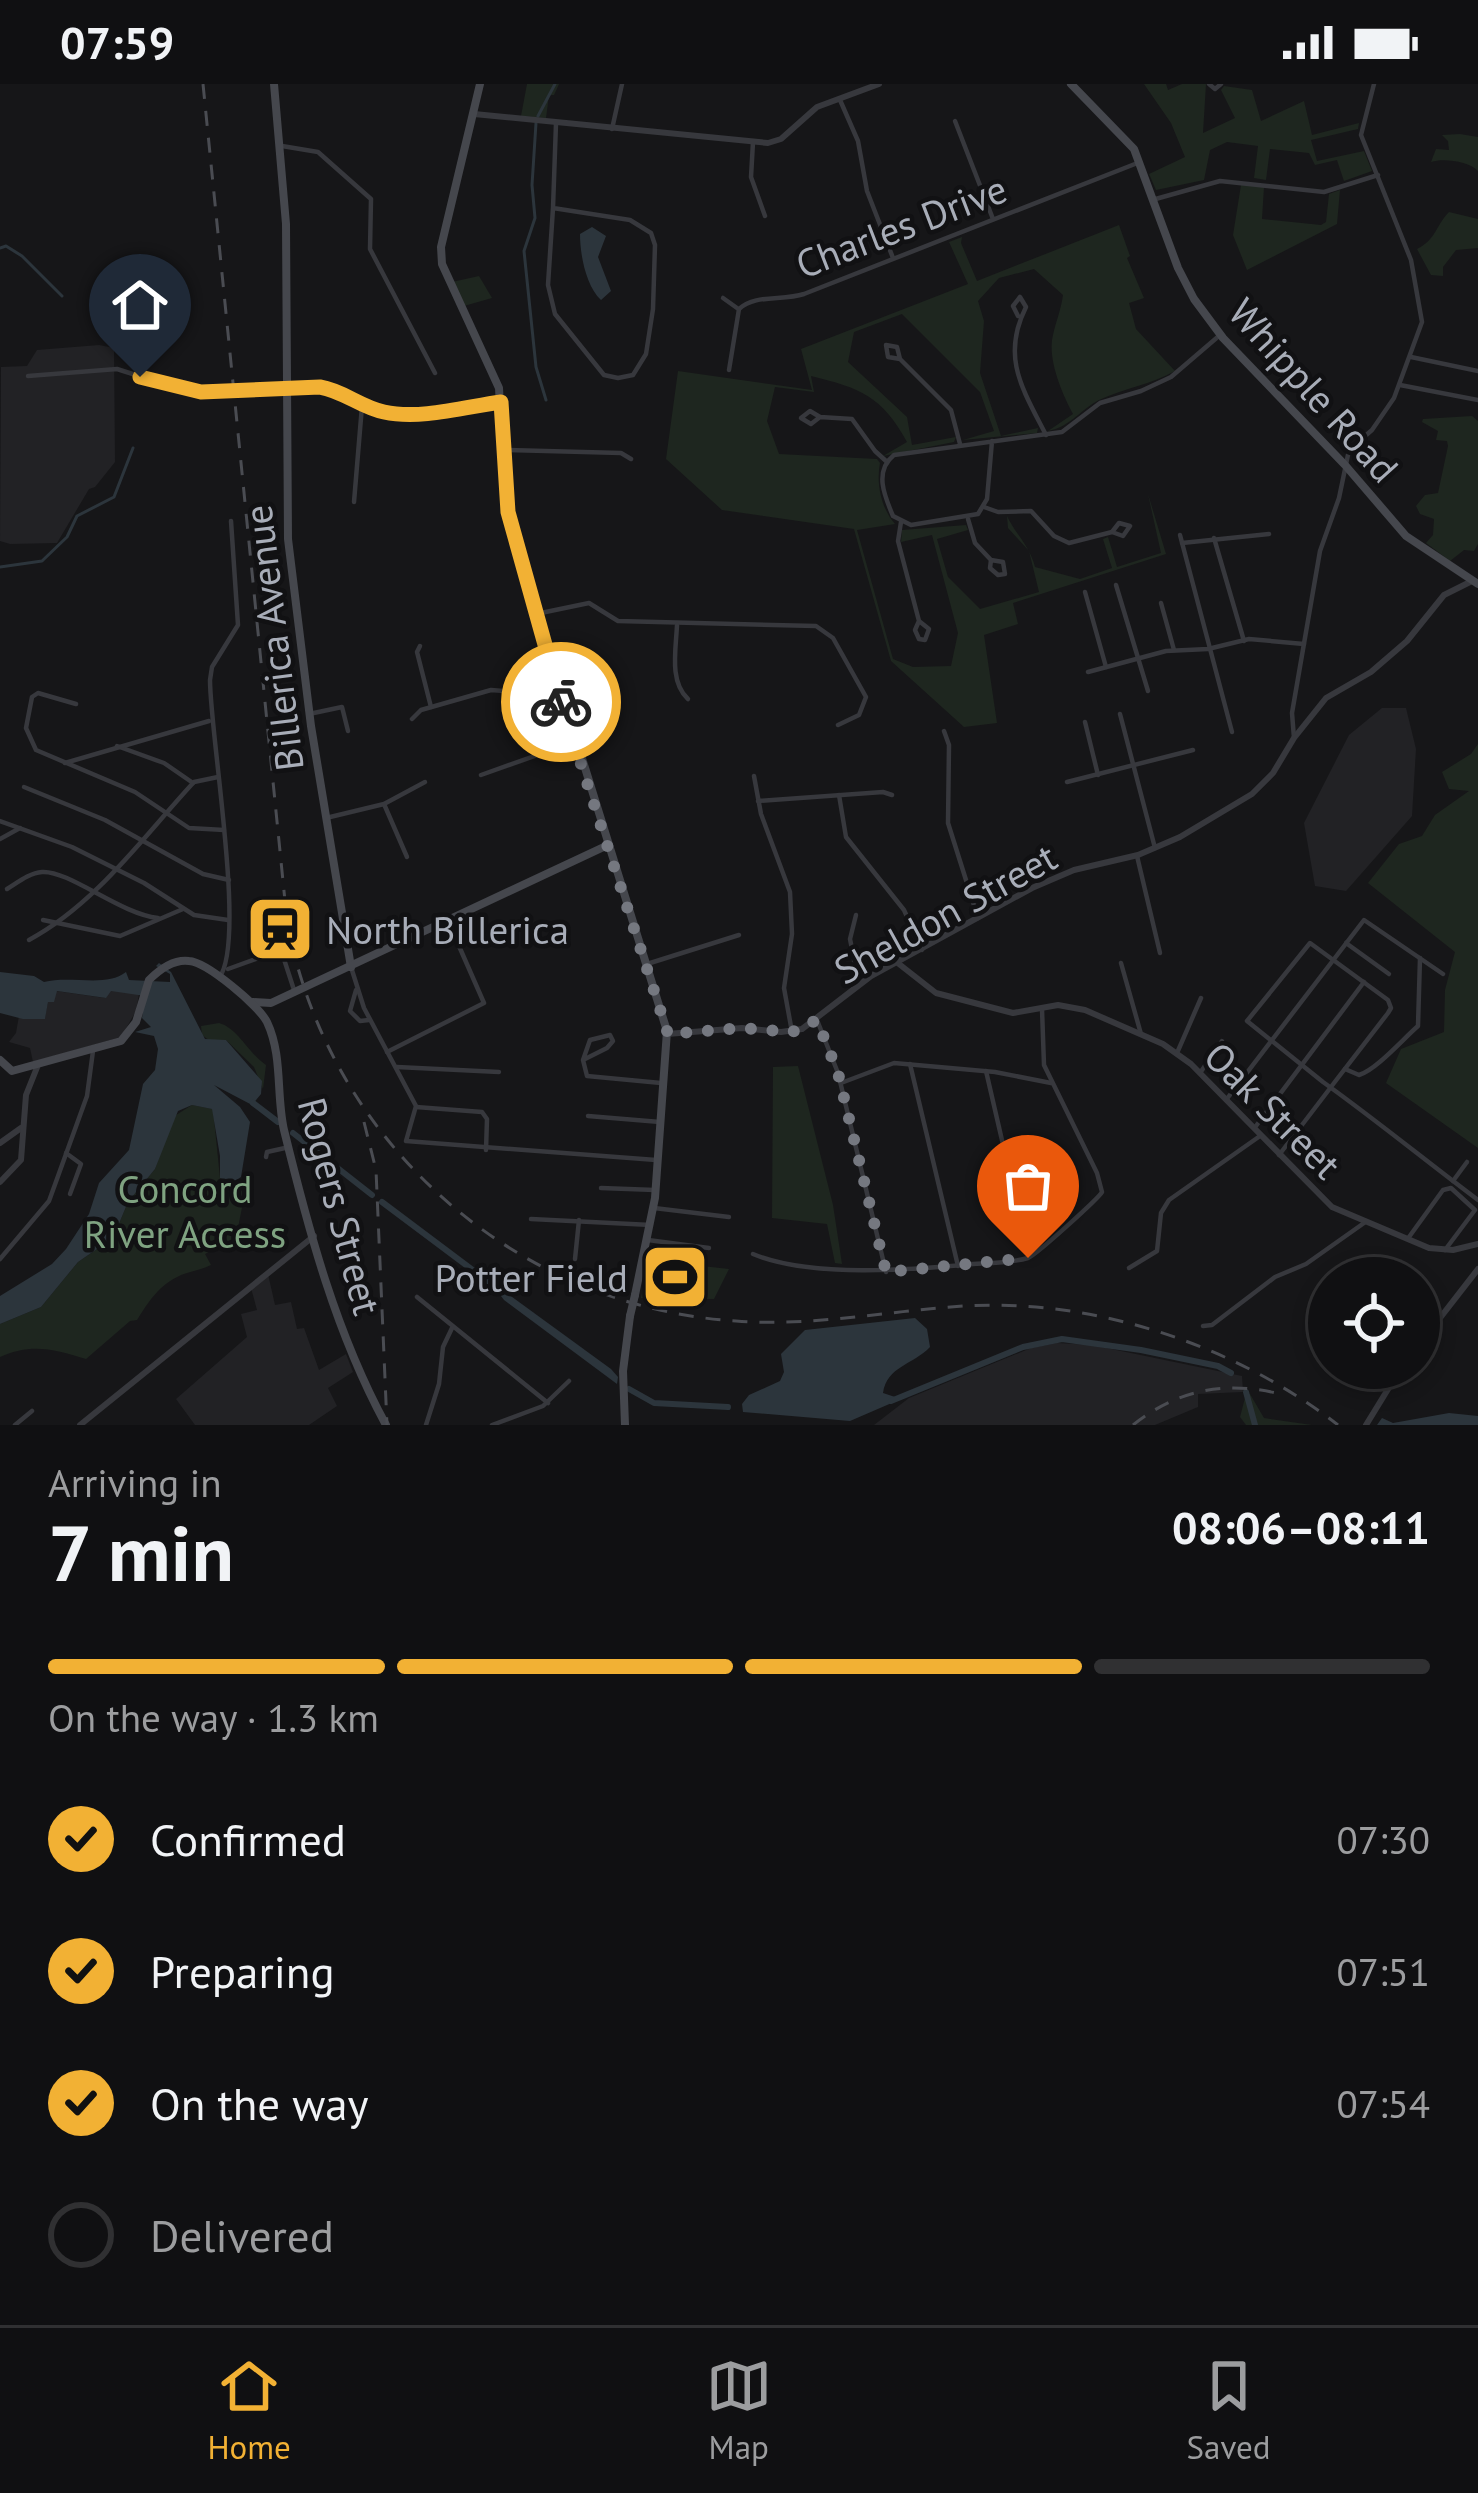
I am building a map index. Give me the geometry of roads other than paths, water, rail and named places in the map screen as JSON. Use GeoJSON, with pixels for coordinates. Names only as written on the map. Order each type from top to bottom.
{"type":"FeatureCollection","features":[{"type":"Feature","properties":{"kind":"main road","name":"Billerica Avenue"},"geometry":{"type":"LineString","coordinates":[[274,84],[286,224],[285,502],[309,714],[351,967]]}},
{"type":"Feature","properties":{"kind":"main road"},"geometry":{"type":"LineString","coordinates":[[480,84],[440,256],[496,380],[508,512],[555,682],[668,1034],[654,1208],[623,1371],[626,1425]]}},
{"type":"Feature","properties":{"kind":"main road","name":"Whipple Road"},"geometry":{"type":"LineString","coordinates":[[1071,84],[1127,139],[1178,268],[1220,335],[1346,465],[1406,536],[1475,583]]}},
{"type":"Feature","properties":{"kind":"main road"},"geometry":{"type":"LineString","coordinates":[[0,1060],[17,1078],[38,1065],[115,1044],[137,1021],[149,980],[165,968],[195,962],[251,1001],[271,1003],[608,845]]}},
{"type":"Feature","properties":{"kind":"main road","name":"Rogers Street"},"geometry":{"type":"LineString","coordinates":[[251,1001],[267,1022],[276,1049],[278,1102],[347,1346],[386,1425]]}},
{"type":"Feature","properties":{"kind":"main road"},"geometry":{"type":"LineString","coordinates":[[267,1022],[271,1003]]}},
{"type":"Feature","properties":{"kind":"street"},"geometry":{"type":"LineString","coordinates":[[612,128],[622,84]]}},
{"type":"Feature","properties":{"kind":"street"},"geometry":{"type":"LineString","coordinates":[[474,114],[753,142],[781,139],[808,113],[879,84]]}},
{"type":"Feature","properties":{"kind":"street"},"geometry":{"type":"LineString","coordinates":[[1209,84],[1216,89],[1221,84]]}},
{"type":"Feature","properties":{"kind":"street"},"geometry":{"type":"LineString","coordinates":[[1294,738],[1292,713],[1320,551],[1349,450],[1381,420],[1400,385],[1422,322],[1418,287],[1361,136],[1374,84]]}},
{"type":"Feature","properties":{"kind":"street"},"geometry":{"type":"LineString","coordinates":[[839,98],[858,141],[867,191],[893,258]]}},
{"type":"Feature","properties":{"kind":"street"},"geometry":{"type":"LineString","coordinates":[[955,121],[993,219]]}},
{"type":"Feature","properties":{"kind":"street"},"geometry":{"type":"LineString","coordinates":[[554,208],[630,220],[651,233],[655,245],[652,309],[646,354],[633,375],[604,375],[555,314],[548,285],[556,123]]}},
{"type":"Feature","properties":{"kind":"street"},"geometry":{"type":"LineString","coordinates":[[753,142],[751,177],[765,216]]}},
{"type":"Feature","properties":{"kind":"street"},"geometry":{"type":"LineString","coordinates":[[280,151],[318,152],[372,202],[370,249],[434,373]]}},
{"type":"Feature","properties":{"kind":"street","name":"Charles Drive"},"geometry":{"type":"LineString","coordinates":[[739,310],[758,298],[785,300],[804,294],[1140,163]]}},
{"type":"Feature","properties":{"kind":"street"},"geometry":{"type":"LineString","coordinates":[[1153,200],[1220,181],[1324,192],[1378,175]]}},
{"type":"Feature","properties":{"kind":"street"},"geometry":{"type":"LineString","coordinates":[[723,298],[739,310],[729,370]]}},
{"type":"Feature","properties":{"kind":"street"},"geometry":{"type":"LineString","coordinates":[[1018,316],[1015,373],[1046,435]]}},
{"type":"Feature","properties":{"kind":"street"},"geometry":{"type":"LineString","coordinates":[[992,441],[984,507],[968,518],[911,525],[890,510],[882,481],[886,461],[901,452],[992,441],[1046,435],[1072,427],[1104,401],[1162,383],[1220,335]]}},
{"type":"Feature","properties":{"kind":"street"},"geometry":{"type":"LineString","coordinates":[[1411,357],[1478,371]]}},
{"type":"Feature","properties":{"kind":"street"},"geometry":{"type":"LineString","coordinates":[[899,359],[951,410],[960,445]]}},
{"type":"Feature","properties":{"kind":"street"},"geometry":{"type":"LineString","coordinates":[[28,376],[117,369],[183,390],[330,388],[362,405],[396,414],[501,402]]}},
{"type":"Feature","properties":{"kind":"street"},"geometry":{"type":"LineString","coordinates":[[1400,385],[1478,400]]}},
{"type":"Feature","properties":{"kind":"street"},"geometry":{"type":"LineString","coordinates":[[354,502],[362,405]]}},
{"type":"Feature","properties":{"kind":"street"},"geometry":{"type":"LineString","coordinates":[[820,417],[852,418],[874,452],[886,461]]}},
{"type":"Feature","properties":{"kind":"street"},"geometry":{"type":"LineString","coordinates":[[504,450],[621,453],[631,459]]}},
{"type":"Feature","properties":{"kind":"street"},"geometry":{"type":"LineString","coordinates":[[984,507],[998,512],[1031,511],[1069,543],[1112,532]]}},
{"type":"Feature","properties":{"kind":"street"},"geometry":{"type":"LineString","coordinates":[[968,518],[974,540],[991,560]]}},
{"type":"Feature","properties":{"kind":"street"},"geometry":{"type":"LineString","coordinates":[[219,978],[225,968],[229,880],[212,720],[212,667],[238,625],[231,521]]}},
{"type":"Feature","properties":{"kind":"street"},"geometry":{"type":"LineString","coordinates":[[901,522],[898,541],[920,621]]}},
{"type":"Feature","properties":{"kind":"street"},"geometry":{"type":"LineString","coordinates":[[1232,732],[1181,539],[1269,534]]}},
{"type":"Feature","properties":{"kind":"street"},"geometry":{"type":"LineString","coordinates":[[1214,538],[1244,640]]}},
{"type":"Feature","properties":{"kind":"street","name":"Sheldon Street"},"geometry":{"type":"LineString","coordinates":[[668,1034],[742,1028],[792,1032],[817,1020],[859,984],[1063,874],[1156,848],[1252,794],[1273,773],[1326,698],[1371,673],[1407,641],[1444,595],[1475,583]]}},
{"type":"Feature","properties":{"kind":"street"},"geometry":{"type":"LineString","coordinates":[[1116,584],[1148,691]]}},
{"type":"Feature","properties":{"kind":"street"},"geometry":{"type":"LineString","coordinates":[[1085,592],[1106,668]]}},
{"type":"Feature","properties":{"kind":"street"},"geometry":{"type":"LineString","coordinates":[[536,614],[589,602],[618,621],[823,629],[833,638],[866,697],[859,716],[838,725]]}},
{"type":"Feature","properties":{"kind":"street"},"geometry":{"type":"LineString","coordinates":[[1160,603],[1174,650]]}},
{"type":"Feature","properties":{"kind":"street"},"geometry":{"type":"LineString","coordinates":[[677,622],[676,680],[688,699]]}},
{"type":"Feature","properties":{"kind":"street"},"geometry":{"type":"LineString","coordinates":[[1088,672],[1174,650],[1210,649],[1244,640],[1304,644]]}},
{"type":"Feature","properties":{"kind":"street"},"geometry":{"type":"LineString","coordinates":[[420,646],[431,706]]}},
{"type":"Feature","properties":{"kind":"street"},"geometry":{"type":"LineString","coordinates":[[412,718],[431,706],[491,690],[517,692],[555,682]]}},
{"type":"Feature","properties":{"kind":"street"},"geometry":{"type":"LineString","coordinates":[[76,704],[36,694],[26,718],[31,745],[134,792],[196,830],[224,830]]}},
{"type":"Feature","properties":{"kind":"street"},"geometry":{"type":"LineString","coordinates":[[309,714],[342,707],[347,731]]}},
{"type":"Feature","properties":{"kind":"street"},"geometry":{"type":"LineString","coordinates":[[1120,714],[1156,848]]}},
{"type":"Feature","properties":{"kind":"street"},"geometry":{"type":"LineString","coordinates":[[65,764],[212,720]]}},
{"type":"Feature","properties":{"kind":"street"},"geometry":{"type":"LineString","coordinates":[[1085,722],[1098,775]]}},
{"type":"Feature","properties":{"kind":"street"},"geometry":{"type":"LineString","coordinates":[[944,731],[949,745],[948,823],[978,917]]}},
{"type":"Feature","properties":{"kind":"street"},"geometry":{"type":"LineString","coordinates":[[481,775],[574,742]]}},
{"type":"Feature","properties":{"kind":"street"},"geometry":{"type":"LineString","coordinates":[[118,746],[164,763],[193,783]]}},
{"type":"Feature","properties":{"kind":"street"},"geometry":{"type":"LineString","coordinates":[[1067,782],[1193,750]]}},
{"type":"Feature","properties":{"kind":"street"},"geometry":{"type":"LineString","coordinates":[[754,776],[790,892],[792,934],[784,988],[792,1032]]}},
{"type":"Feature","properties":{"kind":"street"},"geometry":{"type":"LineString","coordinates":[[28,940],[58,923],[91,893],[193,783],[218,777]]}},
{"type":"Feature","properties":{"kind":"street"},"geometry":{"type":"LineString","coordinates":[[326,818],[384,804],[424,782]]}},
{"type":"Feature","properties":{"kind":"street"},"geometry":{"type":"LineString","coordinates":[[24,787],[105,820],[203,874],[229,880]]}},
{"type":"Feature","properties":{"kind":"street"},"geometry":{"type":"LineString","coordinates":[[758,801],[886,791],[892,795]]}},
{"type":"Feature","properties":{"kind":"street"},"geometry":{"type":"LineString","coordinates":[[839,795],[846,837],[904,910],[922,950]]}},
{"type":"Feature","properties":{"kind":"street"},"geometry":{"type":"LineString","coordinates":[[384,804],[407,857]]}},
{"type":"Feature","properties":{"kind":"street"},"geometry":{"type":"LineString","coordinates":[[0,821],[68,844],[199,917],[228,920]]}},
{"type":"Feature","properties":{"kind":"street"},"geometry":{"type":"LineString","coordinates":[[0,839],[20,828]]}},
{"type":"Feature","properties":{"kind":"street"},"geometry":{"type":"LineString","coordinates":[[1137,856],[1160,952]]}},
{"type":"Feature","properties":{"kind":"street"},"geometry":{"type":"LineString","coordinates":[[7,889],[45,872],[129,912],[158,918]]}},
{"type":"Feature","properties":{"kind":"street"},"geometry":{"type":"LineString","coordinates":[[43,920],[124,936],[183,909]]}},
{"type":"Feature","properties":{"kind":"street"},"geometry":{"type":"LineString","coordinates":[[856,915],[850,939],[859,984]]}},
{"type":"Feature","properties":{"kind":"street"},"geometry":{"type":"LineString","coordinates":[[1226,1100],[1363,921],[1370,920],[1443,974]]}},
{"type":"Feature","properties":{"kind":"street"},"geometry":{"type":"LineString","coordinates":[[387,1052],[483,1004],[448,921]]}},
{"type":"Feature","properties":{"kind":"street"},"geometry":{"type":"LineString","coordinates":[[647,964],[739,934]]}},
{"type":"Feature","properties":{"kind":"street"},"geometry":{"type":"LineString","coordinates":[[1279,1156],[1331,1087],[1345,1069],[1392,1004],[1308,943],[1247,1021],[1302,1065],[1331,1087],[1478,1200]]}},
{"type":"Feature","properties":{"kind":"street"},"geometry":{"type":"LineString","coordinates":[[1346,943],[1389,974]]}},
{"type":"Feature","properties":{"kind":"street"},"geometry":{"type":"LineString","coordinates":[[225,968],[238,968],[281,950],[295,993]]}},
{"type":"Feature","properties":{"kind":"street"},"geometry":{"type":"LineString","coordinates":[[1345,1069],[1360,1075],[1370,1072],[1416,1029],[1420,957]]}},
{"type":"Feature","properties":{"kind":"street"},"geometry":{"type":"LineString","coordinates":[[1121,963],[1141,1034]]}},
{"type":"Feature","properties":{"kind":"street","name":"Oak Street"},"geometry":{"type":"LineString","coordinates":[[899,964],[936,993],[1013,1013],[1058,1005],[1084,1010],[1141,1034],[1177,1053],[1200,1073],[1332,1207],[1408,1240],[1445,1250],[1478,1244]]}},
{"type":"Feature","properties":{"kind":"street","name":"Billerica Avenue"},"geometry":{"type":"LineString","coordinates":[[351,967],[369,1020],[416,1107]]}},
{"type":"Feature","properties":{"kind":"street"},"geometry":{"type":"LineString","coordinates":[[1129,1268],[1157,1251],[1165,1203],[1257,1133],[1364,982]]}},
{"type":"Feature","properties":{"kind":"street"},"geometry":{"type":"LineString","coordinates":[[356,989],[350,1011],[360,1021],[369,1020]]}},
{"type":"Feature","properties":{"kind":"street"},"geometry":{"type":"LineString","coordinates":[[1177,1053],[1201,998]]}},
{"type":"Feature","properties":{"kind":"street"},"geometry":{"type":"LineString","coordinates":[[753,1254],[886,1272],[1029,1257],[1042,1250],[1074,1216],[1095,1204],[1102,1184],[1042,1057],[1042,1007]]}},
{"type":"Feature","properties":{"kind":"street"},"geometry":{"type":"LineString","coordinates":[[817,1020],[841,1083],[886,1272]]}},
{"type":"Feature","properties":{"kind":"street"},"geometry":{"type":"LineString","coordinates":[[583,1060],[608,1048],[612,1037],[590,1040],[583,1060],[586,1074],[592,1079],[663,1084]]}},
{"type":"Feature","properties":{"kind":"street"},"geometry":{"type":"LineString","coordinates":[[1200,1073],[1222,1041]]}},
{"type":"Feature","properties":{"kind":"street"},"geometry":{"type":"LineString","coordinates":[[0,1259],[49,1201],[88,1093],[93,1051]]}},
{"type":"Feature","properties":{"kind":"street"},"geometry":{"type":"LineString","coordinates":[[841,1083],[885,1064],[910,1064],[1052,1083]]}},
{"type":"Feature","properties":{"kind":"street"},"geometry":{"type":"LineString","coordinates":[[910,1064],[958,1265]]}},
{"type":"Feature","properties":{"kind":"street"},"geometry":{"type":"LineString","coordinates":[[0,1182],[21,1160],[26,1095],[38,1065]]}},
{"type":"Feature","properties":{"kind":"street"},"geometry":{"type":"LineString","coordinates":[[397,1067],[499,1072]]}},
{"type":"Feature","properties":{"kind":"street"},"geometry":{"type":"LineString","coordinates":[[986,1071],[1029,1257]]}},
{"type":"Feature","properties":{"kind":"street"},"geometry":{"type":"LineString","coordinates":[[0,1075],[17,1078],[26,1095]]}},
{"type":"Feature","properties":{"kind":"street"},"geometry":{"type":"LineString","coordinates":[[486,1150],[484,1114],[416,1107],[404,1140],[486,1150],[659,1160]]}},
{"type":"Feature","properties":{"kind":"street"},"geometry":{"type":"LineString","coordinates":[[588,1116],[661,1122]]}},
{"type":"Feature","properties":{"kind":"street"},"geometry":{"type":"LineString","coordinates":[[0,1143],[21,1128]]}},
{"type":"Feature","properties":{"kind":"street"},"geometry":{"type":"LineString","coordinates":[[266,1157],[268,1151],[289,1147]]}},
{"type":"Feature","properties":{"kind":"street"},"geometry":{"type":"LineString","coordinates":[[66,1153],[81,1164],[70,1194]]}},
{"type":"Feature","properties":{"kind":"street"},"geometry":{"type":"LineString","coordinates":[[1453,1181],[1467,1162]]}},
{"type":"Feature","properties":{"kind":"street"},"geometry":{"type":"LineString","coordinates":[[601,1188],[656,1190]]}},
{"type":"Feature","properties":{"kind":"street"},"geometry":{"type":"LineString","coordinates":[[1408,1240],[1446,1188],[1475,1209],[1445,1250]]}},
{"type":"Feature","properties":{"kind":"street"},"geometry":{"type":"LineString","coordinates":[[654,1208],[729,1217]]}},
{"type":"Feature","properties":{"kind":"street"},"geometry":{"type":"LineString","coordinates":[[531,1219],[651,1225]]}},
{"type":"Feature","properties":{"kind":"street"},"geometry":{"type":"LineString","coordinates":[[575,1259],[579,1220]]}},
{"type":"Feature","properties":{"kind":"street"},"geometry":{"type":"LineString","coordinates":[[1203,1326],[1212,1325],[1275,1277],[1306,1264],[1364,1223]]}},
{"type":"Feature","properties":{"kind":"street"},"geometry":{"type":"LineString","coordinates":[[80,1425],[92,1422],[314,1237]]}},
{"type":"Feature","properties":{"kind":"street"},"geometry":{"type":"LineString","coordinates":[[1456,1237],[1456,1245],[1463,1248]]}},
{"type":"Feature","properties":{"kind":"street"},"geometry":{"type":"LineString","coordinates":[[648,1240],[709,1248]]}},
{"type":"Feature","properties":{"kind":"street"},"geometry":{"type":"LineString","coordinates":[[1440,1318],[1478,1269]]}},
{"type":"Feature","properties":{"kind":"street"},"geometry":{"type":"LineString","coordinates":[[417,1297],[548,1403]]}},
{"type":"Feature","properties":{"kind":"street"},"geometry":{"type":"LineString","coordinates":[[426,1425],[439,1384],[443,1346],[453,1326]]}},
{"type":"Feature","properties":{"kind":"street"},"geometry":{"type":"LineString","coordinates":[[492,1425],[512,1422],[548,1403],[569,1382]]}},
{"type":"Feature","properties":{"kind":"street"},"geometry":{"type":"LineString","coordinates":[[1366,1425],[1388,1389]]}},
{"type":"Feature","properties":{"kind":"street"},"geometry":{"type":"LineString","coordinates":[[15,1425],[32,1411]]}},
{"type":"Feature","properties":{"kind":"waterway"},"geometry":{"type":"LineString","coordinates":[[538,116],[555,84]]}},
{"type":"Feature","properties":{"kind":"waterway"},"geometry":{"type":"LineString","coordinates":[[536,123],[535,218],[524,251],[536,367],[546,400]]}},
{"type":"Feature","properties":{"kind":"waterway"},"geometry":{"type":"LineString","coordinates":[[0,248],[6,246],[22,256],[62,296]]}},
{"type":"Feature","properties":{"kind":"waterway"},"geometry":{"type":"LineString","coordinates":[[0,567],[42,561],[67,537],[77,516],[114,497],[133,448]]}},
{"type":"Feature","properties":{"kind":"waterway"},"geometry":{"type":"LineString","coordinates":[[253,1103],[278,1122]]}},
{"type":"Feature","properties":{"kind":"waterway"},"geometry":{"type":"LineString","coordinates":[[293,1133],[372,1195]]}},
{"type":"Feature","properties":{"kind":"waterway"},"geometry":{"type":"LineString","coordinates":[[382,1202],[506,1295]]}},
{"type":"Feature","properties":{"kind":"waterway"},"geometry":{"type":"LineString","coordinates":[[891,1401],[1023,1347],[1062,1339],[1141,1350],[1231,1373]]}},
{"type":"Feature","properties":{"kind":"waterway"},"geometry":{"type":"LineString","coordinates":[[629,1389],[654,1403],[728,1407]]}},
{"type":"Feature","properties":{"kind":"waterway"},"geometry":{"type":"LineString","coordinates":[[1246,1392],[1255,1425]]}},
{"type":"Feature","properties":{"kind":"railway"},"geometry":{"type":"LineString","coordinates":[[203,84],[287,921],[309,1000],[343,1074],[388,1140],[443,1198],[506,1246],[577,1283],[654,1309],[764,1322],[963,1306],[1062,1310],[1161,1332],[1209,1350],[1298,1397],[1338,1425]]}},
{"type":"Feature","properties":{"kind":"railway"},"geometry":{"type":"LineString","coordinates":[[364,1122],[376,1170],[387,1425]]}},
{"type":"Feature","properties":{"kind":"railway"},"geometry":{"type":"LineString","coordinates":[[1133,1425],[1167,1403],[1202,1391],[1240,1388],[1280,1394]]}},
{"type":"Feature","properties":{"kind":"place","name":"North Billerica"},"geometry":{"type":"Point","coordinates":[280,929]}},
{"type":"Feature","properties":{"kind":"place","name":"Potter Field"},"geometry":{"type":"Point","coordinates":[675,1277]}},
{"type":"Feature","properties":{"kind":"park label","name":"Concord River Access"},"geometry":{"type":"Point","coordinates":[185,1210]}}]}
